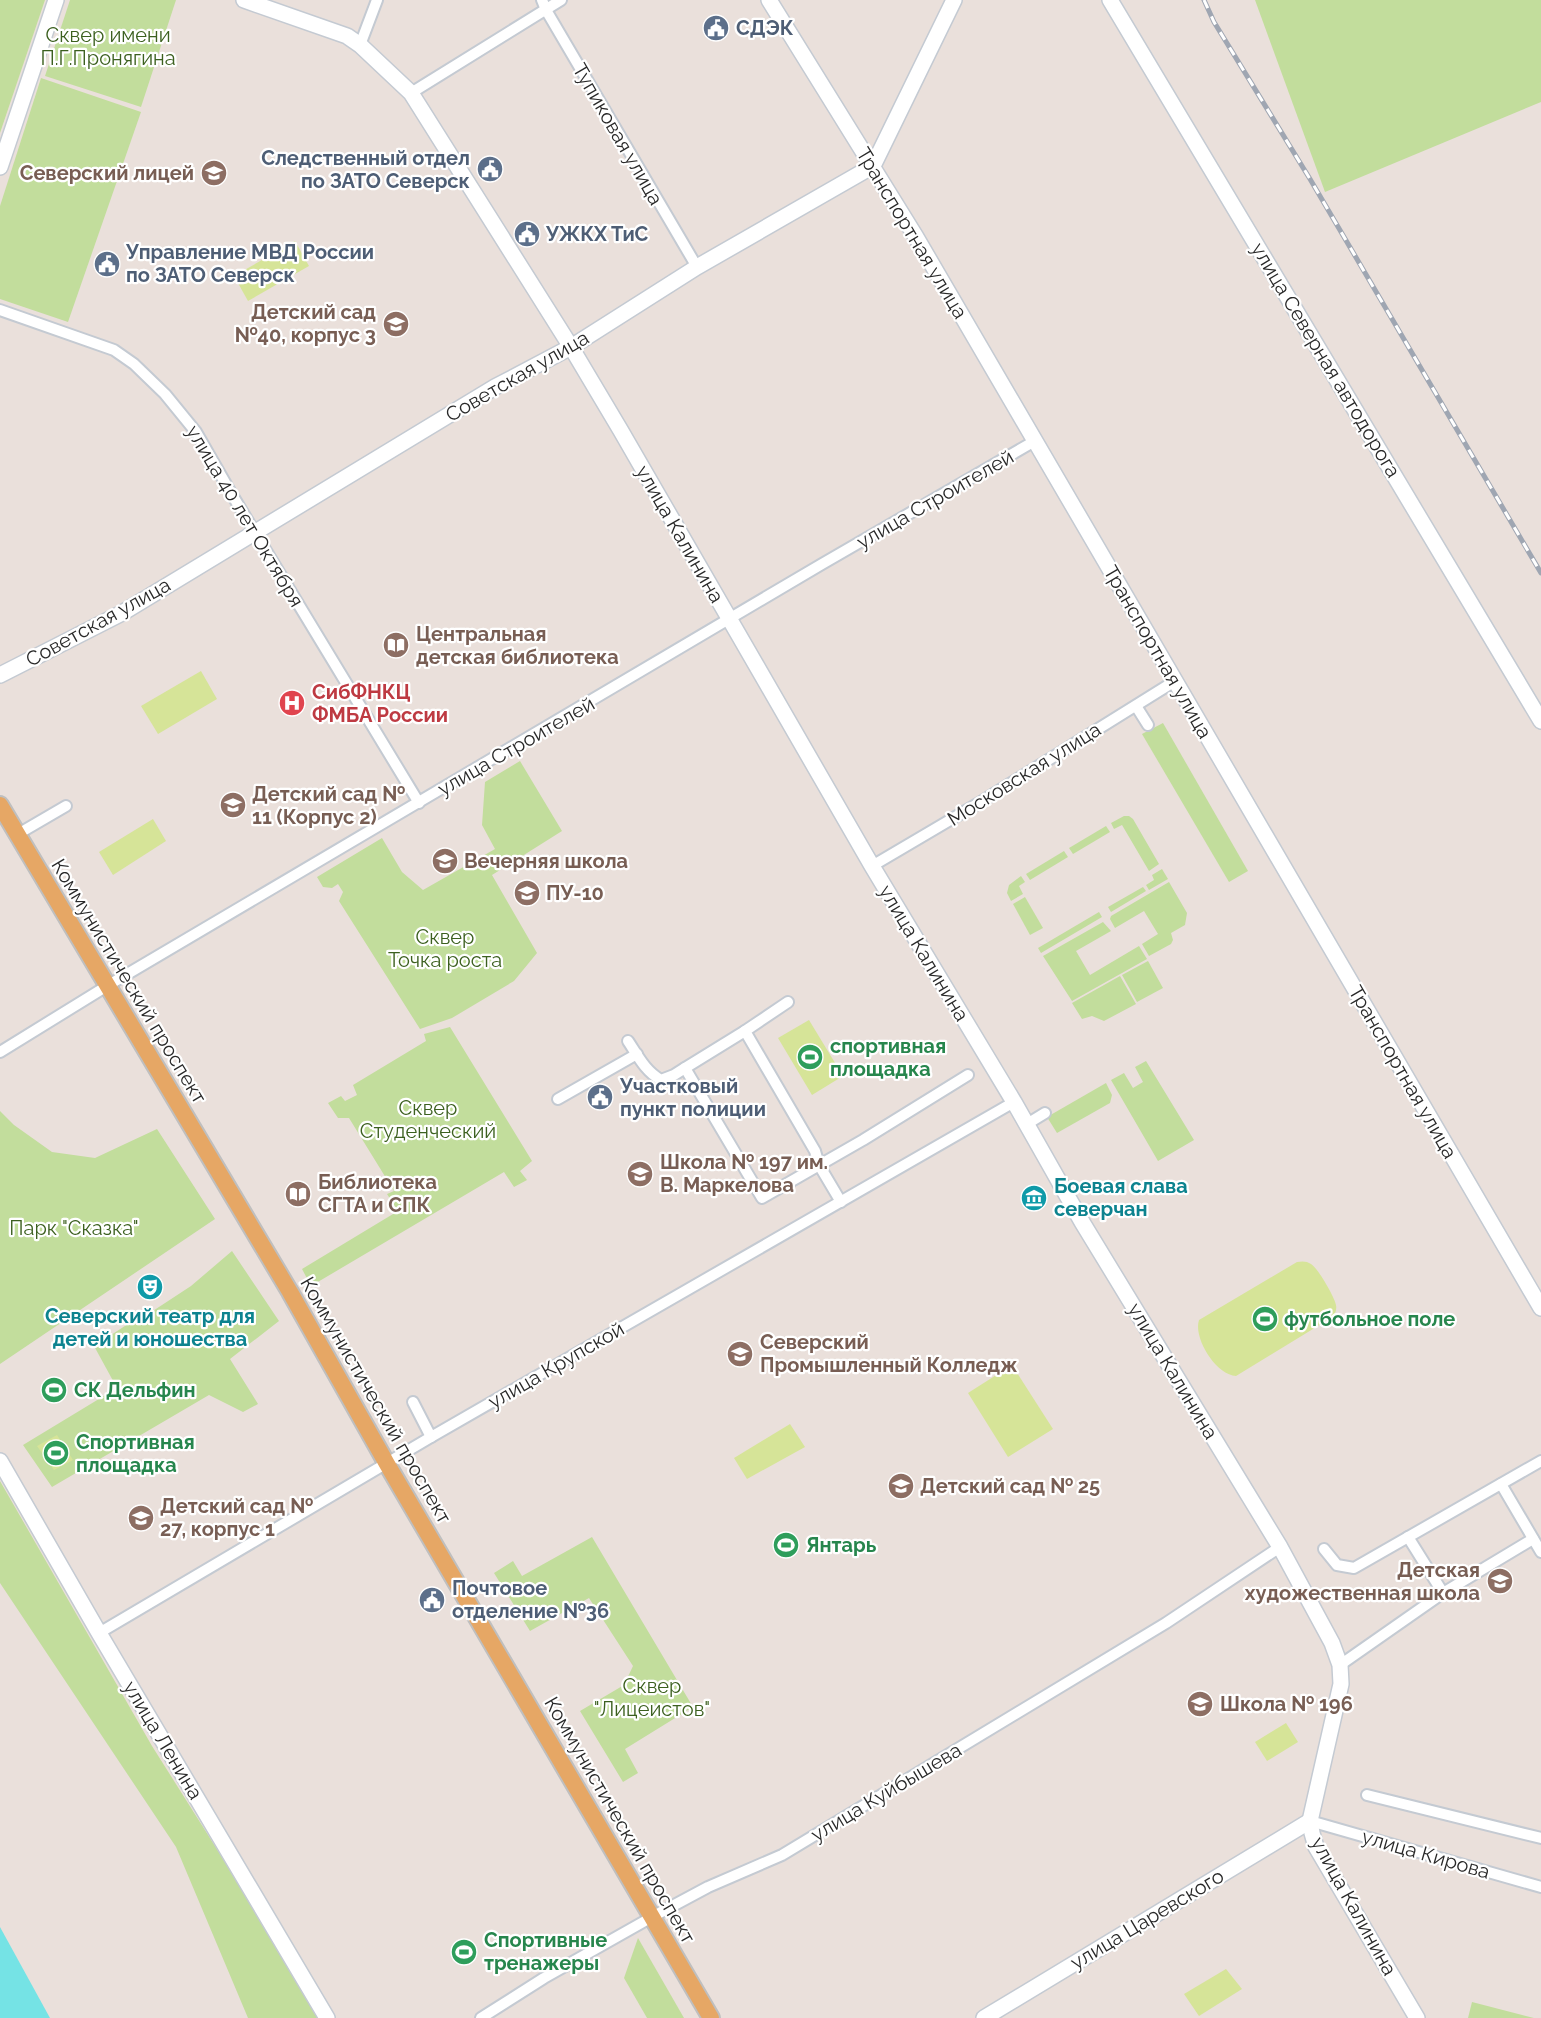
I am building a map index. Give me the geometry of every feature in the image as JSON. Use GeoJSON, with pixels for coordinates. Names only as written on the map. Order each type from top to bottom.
{"type":"FeatureCollection","features":[{"type":"Feature","properties":{"kind":"main road","name":"Коммунистический проспект"},"geometry":{"type":"LineString","coordinates":[[0,805],[290,1292],[387,1464],[711,2018]]}},
{"type":"Feature","properties":{"kind":"street"},"geometry":{"type":"LineString","coordinates":[[0,167],[56,0]]}},
{"type":"Feature","properties":{"kind":"street","name":"улица Калинина"},"geometry":{"type":"LineString","coordinates":[[244,0],[347,36],[360,45],[411,93],[571,346],[872,866],[1027,1124],[1082,1222],[1280,1547],[1332,1643],[1340,1665],[1341,1684],[1311,1821],[1316,1847],[1414,2013],[1426,2018]]}},
{"type":"Feature","properties":{"kind":"street"},"geometry":{"type":"LineString","coordinates":[[360,45],[376,0]]}},
{"type":"Feature","properties":{"kind":"street"},"geometry":{"type":"LineString","coordinates":[[411,93],[544,5],[561,0]]}},
{"type":"Feature","properties":{"kind":"street","name":"Транспортная улица"},"geometry":{"type":"LineString","coordinates":[[770,0],[873,166],[1541,1308]]}},
{"type":"Feature","properties":{"kind":"street"},"geometry":{"type":"LineString","coordinates":[[873,166],[954,0]]}},
{"type":"Feature","properties":{"kind":"street","name":"улица Северная автодорога"},"geometry":{"type":"LineString","coordinates":[[1110,0],[1541,721]]}},
{"type":"Feature","properties":{"kind":"street","name":"Тупиковая улица"},"geometry":{"type":"LineString","coordinates":[[544,5],[697,267]]}},
{"type":"Feature","properties":{"kind":"street","name":"Советская улица"},"geometry":{"type":"LineString","coordinates":[[0,675],[122,613],[495,387],[571,346],[697,267],[873,166]]}},
{"type":"Feature","properties":{"kind":"street","name":"улица 40 лет Октября"},"geometry":{"type":"LineString","coordinates":[[0,310],[114,350],[134,364],[165,394],[196,432],[419,803]]}},
{"type":"Feature","properties":{"kind":"street","name":"улица Строителей"},"geometry":{"type":"LineString","coordinates":[[0,1052],[107,986],[1034,441]]}},
{"type":"Feature","properties":{"kind":"street","name":"Московская улица"},"geometry":{"type":"LineString","coordinates":[[872,866],[1175,681]]}},
{"type":"Feature","properties":{"kind":"street"},"geometry":{"type":"LineString","coordinates":[[1136,706],[1148,725]]}},
{"type":"Feature","properties":{"kind":"street"},"geometry":{"type":"LineString","coordinates":[[18,834],[66,806]]}},
{"type":"Feature","properties":{"kind":"street"},"geometry":{"type":"LineString","coordinates":[[628,1041],[651,1075],[661,1080],[675,1076],[789,1002]]}},
{"type":"Feature","properties":{"kind":"street"},"geometry":{"type":"LineString","coordinates":[[745,1031],[815,1151],[819,1165],[841,1202]]}},
{"type":"Feature","properties":{"kind":"street"},"geometry":{"type":"LineString","coordinates":[[558,1099],[637,1054]]}},
{"type":"Feature","properties":{"kind":"street"},"geometry":{"type":"LineString","coordinates":[[685,1068],[762,1198],[968,1075]]}},
{"type":"Feature","properties":{"kind":"street","name":"улица Крупской"},"geometry":{"type":"LineString","coordinates":[[99,1633],[431,1437],[1014,1102]]}},
{"type":"Feature","properties":{"kind":"street"},"geometry":{"type":"LineString","coordinates":[[1027,1124],[1045,1113]]}},
{"type":"Feature","properties":{"kind":"street"},"geometry":{"type":"LineString","coordinates":[[413,1402],[431,1437]]}},
{"type":"Feature","properties":{"kind":"street","name":"улица Ленина"},"geometry":{"type":"LineString","coordinates":[[0,1461],[327,2018]]}},
{"type":"Feature","properties":{"kind":"street"},"geometry":{"type":"LineString","coordinates":[[1324,1549],[1337,1565],[1354,1568],[1541,1461]]}},
{"type":"Feature","properties":{"kind":"street"},"geometry":{"type":"LineString","coordinates":[[1501,1484],[1541,1552]]}},
{"type":"Feature","properties":{"kind":"street"},"geometry":{"type":"LineString","coordinates":[[1408,1537],[1443,1593]]}},
{"type":"Feature","properties":{"kind":"street"},"geometry":{"type":"LineString","coordinates":[[1340,1665],[1443,1593],[1533,1539]]}},
{"type":"Feature","properties":{"kind":"street","name":"улица Куйбышева"},"geometry":{"type":"LineString","coordinates":[[481,2018],[544,1978],[652,1917],[708,1887],[782,1855],[1166,1623],[1280,1547]]}},
{"type":"Feature","properties":{"kind":"street"},"geometry":{"type":"LineString","coordinates":[[1366,1795],[1541,1838]]}},
{"type":"Feature","properties":{"kind":"street","name":"улица Кирова"},"geometry":{"type":"LineString","coordinates":[[1311,1821],[1541,1887]]}},
{"type":"Feature","properties":{"kind":"street","name":"улица Царевского"},"geometry":{"type":"LineString","coordinates":[[984,2018],[1311,1821]]}},
{"type":"Feature","properties":{"kind":"green space"},"geometry":{"type":"Polygon","coordinates":[[[0,0],[45,0],[0,133],[0,0]]]}},
{"type":"Feature","properties":{"kind":"green space","name":"Сквер имени П.Г.Пронягина"},"geometry":{"type":"Polygon","coordinates":[[[70,0],[176,0],[141,107],[45,76],[70,0]]]}},
{"type":"Feature","properties":{"kind":"green space"},"geometry":{"type":"Polygon","coordinates":[[[1255,0],[1541,0],[1541,102],[1325,192],[1255,0]]]}},
{"type":"Feature","properties":{"kind":"green space"},"geometry":{"type":"Polygon","coordinates":[[[41,78],[141,112],[68,322],[0,299],[0,206],[41,78]]]}},
{"type":"Feature","properties":{"kind":"green space"},"geometry":{"type":"Polygon","coordinates":[[[295,241],[309,266],[248,301],[234,276],[295,241]]]}},
{"type":"Feature","properties":{"kind":"green space"},"geometry":{"type":"Polygon","coordinates":[[[201,671],[217,699],[158,734],[141,706],[201,671]]]}},
{"type":"Feature","properties":{"kind":"green space"},"geometry":{"type":"Polygon","coordinates":[[[1163,723],[1248,871],[1229,882],[1142,734],[1163,723]]]}},
{"type":"Feature","properties":{"kind":"green space","name":"Сквер Точка роста"},"geometry":{"type":"Polygon","coordinates":[[[520,761],[562,831],[492,875],[537,953],[514,981],[452,1018],[420,1029],[339,901],[343,892],[338,884],[332,888],[323,887],[317,877],[382,838],[402,872],[423,890],[495,849],[482,825],[485,782],[520,761]]]}},
{"type":"Feature","properties":{"kind":"green space"},"geometry":{"type":"Polygon","coordinates":[[[1124,816],[1133,819],[1159,864],[1149,871],[1122,825],[1114,829],[1111,823],[1124,816]]]}},
{"type":"Feature","properties":{"kind":"green space"},"geometry":{"type":"Polygon","coordinates":[[[153,819],[166,841],[113,875],[99,852],[153,819]]]}},
{"type":"Feature","properties":{"kind":"green space"},"geometry":{"type":"Polygon","coordinates":[[[1106,826],[1110,832],[1073,854],[1069,848],[1106,826]]]}},
{"type":"Feature","properties":{"kind":"green space"},"geometry":{"type":"Polygon","coordinates":[[[1064,851],[1068,857],[1030,880],[1026,874],[1064,851]]]}},
{"type":"Feature","properties":{"kind":"green space"},"geometry":{"type":"Polygon","coordinates":[[[1162,869],[1168,879],[1149,890],[1146,885],[1154,880],[1152,875],[1162,869]]]}},
{"type":"Feature","properties":{"kind":"green space"},"geometry":{"type":"Polygon","coordinates":[[[1021,876],[1025,882],[1019,886],[1023,894],[1011,901],[1007,893],[1009,885],[1021,876]]]}},
{"type":"Feature","properties":{"kind":"green space"},"geometry":{"type":"Polygon","coordinates":[[[1169,882],[1187,913],[1185,925],[1171,933],[1173,940],[1171,944],[1149,956],[1142,944],[1158,934],[1144,911],[1115,928],[1110,919],[1111,916],[1169,882]]]}},
{"type":"Feature","properties":{"kind":"green space"},"geometry":{"type":"Polygon","coordinates":[[[1143,887],[1146,891],[1111,912],[1108,907],[1143,887]]]}},
{"type":"Feature","properties":{"kind":"green space"},"geometry":{"type":"Polygon","coordinates":[[[1025,897],[1043,928],[1030,935],[1013,904],[1025,897]]]}},
{"type":"Feature","properties":{"kind":"green space"},"geometry":{"type":"Polygon","coordinates":[[[1099,912],[1102,917],[1041,953],[1038,948],[1099,912]]]}},
{"type":"Feature","properties":{"kind":"green space"},"geometry":{"type":"Polygon","coordinates":[[[1103,922],[1111,931],[1076,951],[1090,975],[1139,946],[1147,959],[1072,1001],[1043,956],[1103,922]]]}},
{"type":"Feature","properties":{"kind":"green space"},"geometry":{"type":"Polygon","coordinates":[[[1148,961],[1163,988],[1137,1002],[1122,975],[1148,961]]]}},
{"type":"Feature","properties":{"kind":"green space"},"geometry":{"type":"Polygon","coordinates":[[[1120,976],[1136,1004],[1104,1021],[1092,1016],[1082,1019],[1072,1003],[1120,976]]]}},
{"type":"Feature","properties":{"kind":"green space","name":"спортивная площадка"},"geometry":{"type":"Polygon","coordinates":[[[809,1020],[843,1076],[812,1095],[778,1038],[809,1020]]]}},
{"type":"Feature","properties":{"kind":"green space","name":"Сквер Студенческий"},"geometry":{"type":"Polygon","coordinates":[[[450,1027],[532,1161],[520,1171],[527,1180],[514,1187],[504,1172],[311,1286],[302,1269],[398,1211],[387,1194],[394,1191],[349,1118],[338,1118],[328,1103],[341,1096],[345,1101],[357,1095],[353,1085],[426,1041],[424,1034],[450,1027]]]}},
{"type":"Feature","properties":{"kind":"green space"},"geometry":{"type":"Polygon","coordinates":[[[1146,1061],[1194,1140],[1158,1161],[1111,1080],[1124,1073],[1133,1088],[1143,1082],[1135,1067],[1146,1061]]]}},
{"type":"Feature","properties":{"kind":"green space"},"geometry":{"type":"Polygon","coordinates":[[[1106,1083],[1112,1095],[1110,1103],[1057,1133],[1047,1117],[1106,1083]]]}},
{"type":"Feature","properties":{"kind":"green space","name":"Парк \"Сказка\""},"geometry":{"type":"Polygon","coordinates":[[[0,1111],[14,1125],[52,1152],[95,1158],[157,1129],[215,1219],[0,1364],[0,1111]]]}},
{"type":"Feature","properties":{"kind":"green space"},"geometry":{"type":"Polygon","coordinates":[[[232,1251],[279,1321],[230,1359],[258,1404],[243,1412],[209,1395],[52,1487],[23,1445],[117,1388],[94,1346],[128,1324],[133,1324],[191,1286],[232,1251]]]}},
{"type":"Feature","properties":{"kind":"green space","name":"футбольное поле"},"geometry":{"type":"Polygon","coordinates":[[[1297,1262],[1309,1263],[1322,1277],[1335,1301],[1334,1315],[1236,1376],[1228,1374],[1214,1363],[1203,1345],[1199,1336],[1199,1320],[1297,1262]]]}},
{"type":"Feature","properties":{"kind":"green space"},"geometry":{"type":"Polygon","coordinates":[[[1012,1365],[1053,1429],[1008,1457],[968,1393],[1012,1365]]]}},
{"type":"Feature","properties":{"kind":"green space"},"geometry":{"type":"Polygon","coordinates":[[[790,1424],[805,1447],[747,1479],[734,1458],[790,1424]]]}},
{"type":"Feature","properties":{"kind":"green space","name":"Спортивная площадка"},"geometry":{"type":"Polygon","coordinates":[[[57,1435],[73,1460],[54,1470],[37,1446],[57,1435]]]}},
{"type":"Feature","properties":{"kind":"green space"},"geometry":{"type":"Polygon","coordinates":[[[0,1481],[152,1746],[261,1919],[318,2018],[248,2018],[176,1847],[0,1583],[0,1481]]]}},
{"type":"Feature","properties":{"kind":"green space","name":"Сквер \"Лицеистов\""},"geometry":{"type":"Polygon","coordinates":[[[592,1537],[693,1707],[625,1749],[638,1773],[623,1782],[580,1711],[624,1685],[633,1666],[589,1598],[530,1631],[494,1573],[513,1561],[522,1576],[592,1537]]]}},
{"type":"Feature","properties":{"kind":"green space"},"geometry":{"type":"Polygon","coordinates":[[[1286,1723],[1298,1742],[1267,1761],[1255,1742],[1286,1723]]]}},
{"type":"Feature","properties":{"kind":"green space"},"geometry":{"type":"Polygon","coordinates":[[[638,1938],[684,2018],[647,2018],[624,1978],[638,1938]]]}},
{"type":"Feature","properties":{"kind":"green space"},"geometry":{"type":"Polygon","coordinates":[[[1226,1969],[1242,1989],[1199,2016],[1184,1994],[1226,1969]]]}},
{"type":"Feature","properties":{"kind":"green space"},"geometry":{"type":"Polygon","coordinates":[[[1472,2002],[1534,2018],[1468,2018],[1472,2002]]]}},
{"type":"Feature","properties":{"kind":"water"},"geometry":{"type":"Polygon","coordinates":[[[0,1927],[50,2018],[0,2018],[0,1927]]]}},
{"type":"Feature","properties":{"kind":"railway"},"geometry":{"type":"LineString","coordinates":[[1204,0],[1214,22],[1310,179],[1541,573]]}},
{"type":"Feature","properties":{"kind":"place","name":"СДЭК"},"geometry":{"type":"Point","coordinates":[716,28]}},
{"type":"Feature","properties":{"kind":"place","name":"Следственный отдел по ЗАТО Северск"},"geometry":{"type":"Point","coordinates":[490,169]}},
{"type":"Feature","properties":{"kind":"place","name":"Северский лицей"},"geometry":{"type":"Point","coordinates":[214,173]}},
{"type":"Feature","properties":{"kind":"place","name":"УЖКХ ТиС"},"geometry":{"type":"Point","coordinates":[527,234]}},
{"type":"Feature","properties":{"kind":"place","name":"Управление МВД России по ЗАТО Северск"},"geometry":{"type":"Point","coordinates":[107,264]}},
{"type":"Feature","properties":{"kind":"place","name":"Детский сад №40, корпус 3"},"geometry":{"type":"Point","coordinates":[396,324]}},
{"type":"Feature","properties":{"kind":"place","name":"Центральная детская библиотека"},"geometry":{"type":"Point","coordinates":[396,645]}},
{"type":"Feature","properties":{"kind":"place","name":"СибФНКЦ ФМБА России"},"geometry":{"type":"Point","coordinates":[292,703]}},
{"type":"Feature","properties":{"kind":"place","name":"Детский сад № 11 (Корпус 2)"},"geometry":{"type":"Point","coordinates":[233,805]}},
{"type":"Feature","properties":{"kind":"place","name":"Вечерняя школа"},"geometry":{"type":"Point","coordinates":[445,861]}},
{"type":"Feature","properties":{"kind":"place","name":"ПУ-10"},"geometry":{"type":"Point","coordinates":[527,893]}},
{"type":"Feature","properties":{"kind":"place","name":"спортивная площадка"},"geometry":{"type":"Point","coordinates":[810,1057]}},
{"type":"Feature","properties":{"kind":"place","name":"Участковый пункт полиции"},"geometry":{"type":"Point","coordinates":[600,1097]}},
{"type":"Feature","properties":{"kind":"place","name":"Школа № 197 им. В. Маркелова"},"geometry":{"type":"Point","coordinates":[640,1174]}},
{"type":"Feature","properties":{"kind":"place","name":"Библиотека СГТА и СПК"},"geometry":{"type":"Point","coordinates":[298,1194]}},
{"type":"Feature","properties":{"kind":"place","name":"Боевая слава северчан"},"geometry":{"type":"Point","coordinates":[1034,1198]}},
{"type":"Feature","properties":{"kind":"place","name":"Северский театр для детей и юношества"},"geometry":{"type":"Point","coordinates":[150,1287]}},
{"type":"Feature","properties":{"kind":"place","name":"футбольное поле"},"geometry":{"type":"Point","coordinates":[1265,1319]}},
{"type":"Feature","properties":{"kind":"place","name":"Северский Промышленный Колледж"},"geometry":{"type":"Point","coordinates":[740,1354]}},
{"type":"Feature","properties":{"kind":"place","name":"СК Дельфин"},"geometry":{"type":"Point","coordinates":[54,1390]}},
{"type":"Feature","properties":{"kind":"place","name":"Спортивная площадка"},"geometry":{"type":"Point","coordinates":[56,1453]}},
{"type":"Feature","properties":{"kind":"place","name":"Детский сад № 25"},"geometry":{"type":"Point","coordinates":[901,1486]}},
{"type":"Feature","properties":{"kind":"place","name":"Детский сад № 27, корпус 1"},"geometry":{"type":"Point","coordinates":[141,1518]}},
{"type":"Feature","properties":{"kind":"place","name":"Янтарь"},"geometry":{"type":"Point","coordinates":[786,1545]}},
{"type":"Feature","properties":{"kind":"place","name":"Детская художественная школа"},"geometry":{"type":"Point","coordinates":[1500,1581]}},
{"type":"Feature","properties":{"kind":"place","name":"Почтовое отделение №36"},"geometry":{"type":"Point","coordinates":[432,1600]}},
{"type":"Feature","properties":{"kind":"place","name":"Школа № 196"},"geometry":{"type":"Point","coordinates":[1200,1704]}},
{"type":"Feature","properties":{"kind":"place","name":"Спортивные тренажеры"},"geometry":{"type":"Point","coordinates":[464,1952]}}]}
